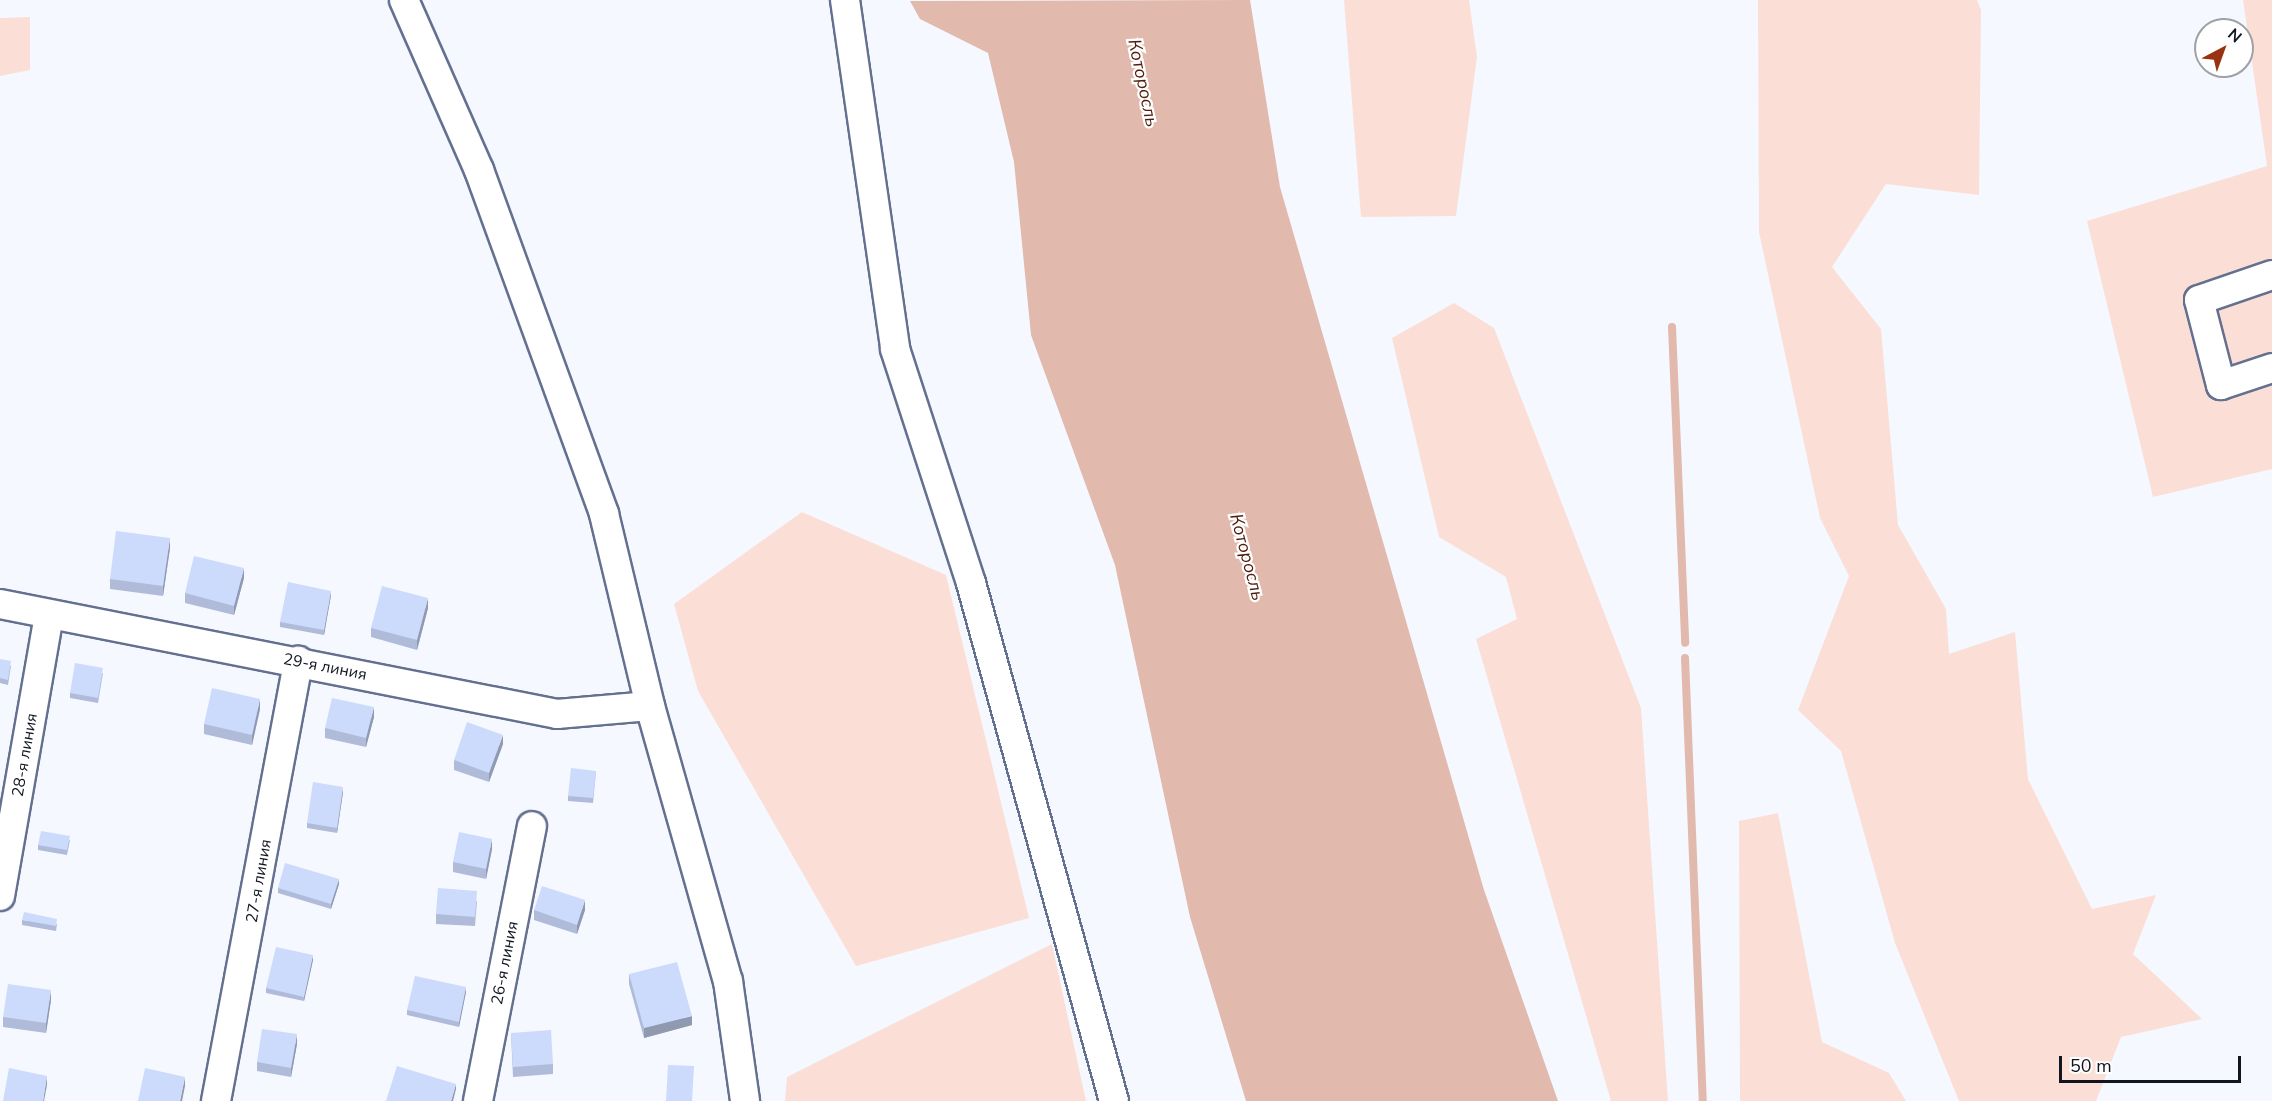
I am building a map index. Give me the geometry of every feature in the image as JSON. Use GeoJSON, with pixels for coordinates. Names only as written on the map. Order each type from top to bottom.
{"type":"FeatureCollection","features":[{"type":"Feature","properties":{"kind":"street"},"geometry":{"type":"LineString","coordinates":[[405,0],[479,170],[604,514],[650,706],[728,981],[745,1101]]}},
{"type":"Feature","properties":{"kind":"street"},"geometry":{"type":"LineString","coordinates":[[845,0],[895,349],[970,583],[1114,1101]]}},
{"type":"Feature","properties":{"kind":"street"},"geometry":{"type":"LineString","coordinates":[[2272,275],[2199,300],[2221,385],[2272,368]]}},
{"type":"Feature","properties":{"kind":"street","name":"29-я линия"},"geometry":{"type":"LineString","coordinates":[[0,604],[298,661],[556,714],[650,706]]}},
{"type":"Feature","properties":{"kind":"street","name":"28-я линия"},"geometry":{"type":"LineString","coordinates":[[0,896],[49,615]]}},
{"type":"Feature","properties":{"kind":"street","name":"27-я линия"},"geometry":{"type":"LineString","coordinates":[[216,1101],[298,661]]}},
{"type":"Feature","properties":{"kind":"street","name":"26-я линия"},"geometry":{"type":"LineString","coordinates":[[478,1101],[532,826]]}},
{"type":"Feature","properties":{"kind":"shaded area"},"geometry":{"type":"Polygon","coordinates":[[[1344,0],[1469,0],[1477,57],[1456,216],[1361,217],[1344,0]]]}},
{"type":"Feature","properties":{"kind":"shaded area"},"geometry":{"type":"Polygon","coordinates":[[[1758,0],[1977,0],[1981,10],[1979,195],[1886,184],[1832,267],[1881,329],[1898,525],[1946,609],[1949,654],[2015,632],[2028,779],[2092,909],[2156,895],[2133,954],[2202,1019],[2121,1037],[2096,1101],[1959,1101],[1895,943],[1841,751],[1798,710],[1849,576],[1820,518],[1759,232],[1758,0]]]}},
{"type":"Feature","properties":{"kind":"shaded area"},"geometry":{"type":"Polygon","coordinates":[[[2243,0],[2272,0],[2272,469],[2153,497],[2087,221],[2267,166],[2254,76],[2254,18],[2246,18],[2243,0]]]}},
{"type":"Feature","properties":{"kind":"shaded area"},"geometry":{"type":"Polygon","coordinates":[[[30,17],[30,70],[0,76],[0,18],[30,17]]]}},
{"type":"Feature","properties":{"kind":"shaded area"},"geometry":{"type":"Polygon","coordinates":[[[1454,303],[1494,328],[1641,708],[1668,1101],[1611,1101],[1476,639],[1517,619],[1506,577],[1439,537],[1392,338],[1454,303]]]}},
{"type":"Feature","properties":{"kind":"shaded area"},"geometry":{"type":"Polygon","coordinates":[[[802,512],[946,575],[1029,918],[856,966],[698,691],[674,604],[802,512]]]}},
{"type":"Feature","properties":{"kind":"shaded area"},"geometry":{"type":"Polygon","coordinates":[[[1778,813],[1822,1042],[1889,1073],[1906,1101],[1740,1101],[1739,821],[1778,813]]]}},
{"type":"Feature","properties":{"kind":"shaded area"},"geometry":{"type":"Polygon","coordinates":[[[1052,944],[1086,1101],[785,1101],[787,1077],[1052,944]]]}},
{"type":"Feature","properties":{"kind":"water","name":"Которосль"},"geometry":{"type":"Polygon","coordinates":[[[1250,0],[1280,187],[1484,890],[1558,1101],[1246,1101],[1190,917],[1115,565],[1031,335],[1014,162],[988,53],[920,19],[910,1],[1250,0]]]}},
{"type":"Feature","properties":{"kind":"building"},"geometry":{"type":"Polygon","coordinates":[[[116,531],[170,538],[163,586],[110,579],[116,531]]]}},
{"type":"Feature","properties":{"kind":"building"},"geometry":{"type":"Polygon","coordinates":[[[194,556],[244,568],[234,606],[185,593],[194,556]]]}},
{"type":"Feature","properties":{"kind":"building"},"geometry":{"type":"Polygon","coordinates":[[[288,582],[331,591],[324,630],[280,622],[288,582]]]}},
{"type":"Feature","properties":{"kind":"building"},"geometry":{"type":"Polygon","coordinates":[[[382,586],[428,598],[417,640],[371,628],[382,586]]]}},
{"type":"Feature","properties":{"kind":"building"},"geometry":{"type":"Polygon","coordinates":[[[0,659],[11,661],[8,680],[0,678],[0,659]]]}},
{"type":"Feature","properties":{"kind":"building"},"geometry":{"type":"Polygon","coordinates":[[[75,663],[103,668],[98,698],[70,693],[75,663]]]}},
{"type":"Feature","properties":{"kind":"building"},"geometry":{"type":"Polygon","coordinates":[[[212,688],[260,699],[252,735],[204,724],[212,688]]]}},
{"type":"Feature","properties":{"kind":"building"},"geometry":{"type":"Polygon","coordinates":[[[332,698],[374,707],[366,738],[325,728],[332,698]]]}},
{"type":"Feature","properties":{"kind":"building"},"geometry":{"type":"Polygon","coordinates":[[[467,722],[503,735],[489,773],[454,760],[467,722]]]}},
{"type":"Feature","properties":{"kind":"building"},"geometry":{"type":"Polygon","coordinates":[[[571,768],[596,771],[593,798],[568,796],[571,768]]]}},
{"type":"Feature","properties":{"kind":"building"},"geometry":{"type":"Polygon","coordinates":[[[313,782],[343,787],[337,828],[307,823],[313,782]]]}},
{"type":"Feature","properties":{"kind":"building"},"geometry":{"type":"Polygon","coordinates":[[[41,831],[70,836],[67,850],[38,845],[41,831]]]}},
{"type":"Feature","properties":{"kind":"building"},"geometry":{"type":"Polygon","coordinates":[[[459,832],[492,839],[486,869],[453,862],[459,832]]]}},
{"type":"Feature","properties":{"kind":"building"},"geometry":{"type":"Polygon","coordinates":[[[285,863],[339,879],[331,904],[278,888],[285,863]]]}},
{"type":"Feature","properties":{"kind":"building"},"geometry":{"type":"Polygon","coordinates":[[[542,886],[585,900],[577,925],[534,910],[542,886]]]}},
{"type":"Feature","properties":{"kind":"building"},"geometry":{"type":"Polygon","coordinates":[[[438,888],[477,891],[475,917],[436,914],[438,888]]]}},
{"type":"Feature","properties":{"kind":"building"},"geometry":{"type":"Polygon","coordinates":[[[24,912],[57,919],[56,926],[22,920],[24,912]]]}},
{"type":"Feature","properties":{"kind":"building"},"geometry":{"type":"Polygon","coordinates":[[[276,947],[313,955],[304,997],[266,988],[276,947]]]}},
{"type":"Feature","properties":{"kind":"building"},"geometry":{"type":"Polygon","coordinates":[[[677,962],[692,1016],[644,1028],[629,974],[677,962]]]}},
{"type":"Feature","properties":{"kind":"building"},"geometry":{"type":"Polygon","coordinates":[[[415,976],[466,987],[459,1022],[407,1010],[415,976]]]}},
{"type":"Feature","properties":{"kind":"building"},"geometry":{"type":"Polygon","coordinates":[[[8,984],[51,990],[46,1023],[3,1017],[8,984]]]}},
{"type":"Feature","properties":{"kind":"building"},"geometry":{"type":"Polygon","coordinates":[[[262,1029],[297,1034],[291,1068],[257,1062],[262,1029]]]}},
{"type":"Feature","properties":{"kind":"building"},"geometry":{"type":"Polygon","coordinates":[[[551,1030],[553,1064],[513,1067],[511,1033],[551,1030]]]}},
{"type":"Feature","properties":{"kind":"building"},"geometry":{"type":"Polygon","coordinates":[[[668,1065],[694,1066],[692,1101],[666,1101],[668,1065]]]}},
{"type":"Feature","properties":{"kind":"building"},"geometry":{"type":"Polygon","coordinates":[[[397,1066],[456,1084],[451,1101],[386,1101],[397,1066]]]}},
{"type":"Feature","properties":{"kind":"building"},"geometry":{"type":"Polygon","coordinates":[[[9,1068],[47,1076],[43,1101],[3,1101],[9,1068]]]}},
{"type":"Feature","properties":{"kind":"building"},"geometry":{"type":"Polygon","coordinates":[[[145,1068],[185,1077],[180,1101],[138,1101],[145,1068]]]}},
{"type":"Feature","properties":{"kind":"waterway"},"geometry":{"type":"LineString","coordinates":[[1672,327],[1685,643]]}},
{"type":"Feature","properties":{"kind":"waterway"},"geometry":{"type":"LineString","coordinates":[[1685,658],[1703,1101]]}}]}
